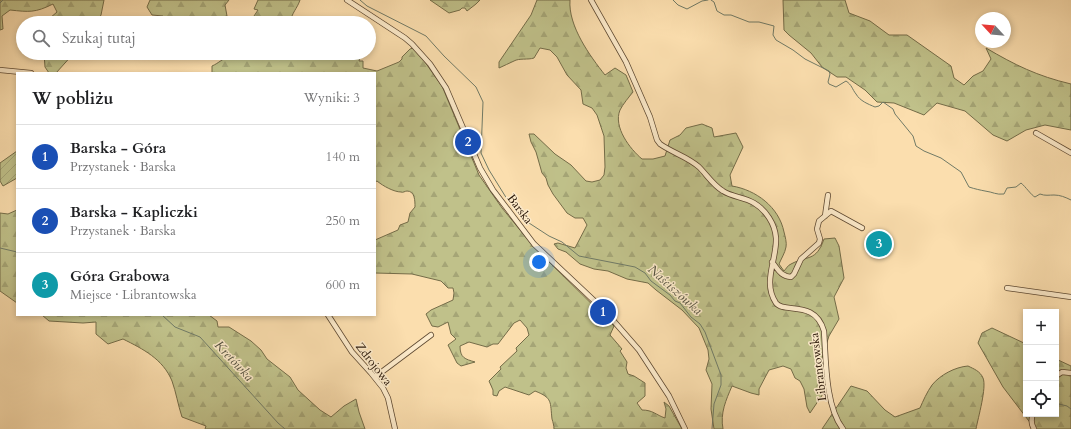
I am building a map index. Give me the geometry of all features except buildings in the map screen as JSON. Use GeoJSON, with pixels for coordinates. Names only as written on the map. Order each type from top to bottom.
{"type":"FeatureCollection","features":[{"type":"Feature","properties":{"kind":"street","name":"Barska"},"geometry":{"type":"LineString","coordinates":[[347,0],[371,16]]}},
{"type":"Feature","properties":{"kind":"street","name":"Librantowska"},"geometry":{"type":"LineString","coordinates":[[591,0],[626,62],[650,117],[657,140],[660,144],[693,162],[723,191],[753,202],[763,210],[769,218],[776,237],[770,272],[771,292],[775,302],[779,306],[798,308],[808,312],[819,319],[823,325],[829,392],[835,416],[842,429]]}},
{"type":"Feature","properties":{"kind":"street","name":"Barska"},"geometry":{"type":"LineString","coordinates":[[376,19],[405,38],[430,64],[446,88],[480,168],[489,184],[534,244],[604,310],[639,350],[669,396],[685,429]]}},
{"type":"Feature","properties":{"kind":"street"},"geometry":{"type":"LineString","coordinates":[[0,70],[21,72]]}},
{"type":"Feature","properties":{"kind":"street"},"geometry":{"type":"LineString","coordinates":[[1036,132],[1071,153]]}},
{"type":"Feature","properties":{"kind":"street"},"geometry":{"type":"LineString","coordinates":[[825,216],[828,195]]}},
{"type":"Feature","properties":{"kind":"street"},"geometry":{"type":"LineString","coordinates":[[772,262],[780,273],[785,276],[791,276],[794,274],[801,259],[819,243],[820,239],[817,229],[819,221],[831,211],[862,228]]}},
{"type":"Feature","properties":{"kind":"street"},"geometry":{"type":"LineString","coordinates":[[1007,288],[1071,297]]}},
{"type":"Feature","properties":{"kind":"street","name":"Zdrojowa"},"geometry":{"type":"LineString","coordinates":[[329,316],[356,358],[383,388],[388,398],[395,429]]}},
{"type":"Feature","properties":{"kind":"street"},"geometry":{"type":"LineString","coordinates":[[374,377],[431,335]]}},
{"type":"Feature","properties":{"kind":"street"},"geometry":{"type":"LineString","coordinates":[[1059,374],[1062,372],[1071,373]]}},
{"type":"Feature","properties":{"kind":"street"},"geometry":{"type":"LineString","coordinates":[[1032,417],[1031,422],[1034,429]]}},
{"type":"Feature","properties":{"kind":"green space"},"geometry":{"type":"Polygon","coordinates":[[[0,0],[104,0],[100,16],[52,16],[57,12],[53,4],[32,11],[10,10],[2,16],[3,29],[0,30],[0,0]]]}},
{"type":"Feature","properties":{"kind":"green space"},"geometry":{"type":"Polygon","coordinates":[[[150,0],[229,0],[225,5],[227,16],[152,15],[147,7],[150,0]]]}},
{"type":"Feature","properties":{"kind":"green space"},"geometry":{"type":"Polygon","coordinates":[[[258,0],[300,0],[292,16],[254,16],[258,10],[254,9],[258,0]]]}},
{"type":"Feature","properties":{"kind":"green space"},"geometry":{"type":"Polygon","coordinates":[[[430,0],[480,0],[467,11],[465,8],[462,8],[449,13],[430,0]]]}},
{"type":"Feature","properties":{"kind":"green space"},"geometry":{"type":"Polygon","coordinates":[[[537,0],[570,0],[570,10],[576,30],[587,50],[599,67],[605,75],[615,68],[626,75],[633,92],[620,110],[618,117],[619,123],[628,144],[642,159],[653,159],[665,156],[670,140],[680,135],[686,128],[702,124],[712,128],[714,137],[736,133],[743,147],[730,175],[732,186],[750,191],[758,196],[772,208],[777,215],[784,232],[786,242],[784,254],[779,264],[784,271],[788,266],[797,261],[815,255],[824,239],[835,238],[839,246],[844,278],[834,297],[839,319],[829,336],[822,358],[825,391],[810,413],[807,407],[804,389],[800,381],[795,378],[791,369],[783,366],[769,370],[759,389],[759,395],[732,386],[723,412],[723,429],[714,429],[711,409],[712,384],[706,370],[709,359],[708,350],[699,328],[682,310],[648,283],[627,279],[608,271],[594,269],[580,264],[566,252],[558,249],[554,244],[558,243],[575,248],[587,225],[583,218],[575,218],[567,213],[553,194],[546,178],[542,173],[529,134],[534,134],[555,154],[571,165],[586,181],[592,182],[600,180],[604,175],[604,136],[597,115],[592,108],[583,104],[581,90],[567,75],[557,57],[550,50],[540,48],[534,58],[516,60],[499,68],[499,62],[531,15],[537,0]]]}},
{"type":"Feature","properties":{"kind":"green space"},"geometry":{"type":"Polygon","coordinates":[[[783,0],[845,0],[849,13],[870,21],[889,35],[907,35],[951,66],[954,78],[964,85],[973,76],[983,71],[991,59],[986,48],[1027,69],[1071,84],[1071,130],[1045,125],[1026,130],[1007,141],[993,135],[965,111],[937,103],[924,115],[894,103],[877,102],[865,90],[846,77],[837,77],[822,67],[811,53],[784,30],[783,0]]]}},
{"type":"Feature","properties":{"kind":"green space"},"geometry":{"type":"Polygon","coordinates":[[[413,48],[422,58],[442,86],[479,175],[502,208],[534,247],[614,326],[610,335],[622,349],[620,351],[627,362],[626,368],[628,374],[645,383],[645,396],[637,403],[642,410],[652,412],[665,418],[666,409],[664,402],[669,406],[682,429],[554,429],[550,401],[545,396],[535,391],[529,395],[505,387],[499,391],[497,396],[493,395],[493,390],[489,381],[501,369],[500,367],[517,351],[516,348],[529,335],[527,328],[520,320],[514,323],[498,344],[493,344],[487,347],[469,342],[460,346],[462,356],[475,362],[461,366],[457,363],[448,345],[456,339],[451,334],[448,322],[438,327],[432,326],[426,314],[431,310],[453,300],[453,288],[448,288],[441,281],[412,274],[376,273],[376,240],[398,230],[400,225],[408,222],[410,213],[415,207],[415,202],[413,194],[410,191],[395,191],[376,182],[376,72],[212,72],[212,66],[222,60],[359,60],[363,61],[363,68],[377,71],[399,62],[410,49],[413,48]]]}},
{"type":"Feature","properties":{"kind":"green space"},"geometry":{"type":"Polygon","coordinates":[[[44,60],[68,60],[57,72],[48,72],[45,67],[44,60]]]}},
{"type":"Feature","properties":{"kind":"green space"},"geometry":{"type":"Polygon","coordinates":[[[16,152],[16,179],[3,186],[0,181],[0,163],[16,152]]]}},
{"type":"Feature","properties":{"kind":"green space"},"geometry":{"type":"Polygon","coordinates":[[[16,210],[16,302],[0,291],[0,213],[8,214],[16,210]]]}},
{"type":"Feature","properties":{"kind":"green space"},"geometry":{"type":"Polygon","coordinates":[[[43,316],[210,316],[217,321],[218,327],[229,327],[251,341],[261,350],[267,359],[290,377],[298,390],[320,410],[331,417],[344,406],[356,399],[365,429],[205,429],[206,426],[182,417],[172,381],[168,373],[152,356],[123,339],[108,344],[96,334],[96,322],[83,323],[49,321],[43,316]]]}},
{"type":"Feature","properties":{"kind":"green space"},"geometry":{"type":"Polygon","coordinates":[[[992,328],[1023,343],[1023,413],[1003,387],[978,343],[982,333],[992,328]]]}},
{"type":"Feature","properties":{"kind":"green space"},"geometry":{"type":"Polygon","coordinates":[[[1059,360],[1071,366],[1071,429],[1035,429],[1026,417],[1059,417],[1059,360]]]}},
{"type":"Feature","properties":{"kind":"green space"},"geometry":{"type":"Polygon","coordinates":[[[968,366],[977,370],[984,382],[976,429],[822,429],[851,386],[867,391],[885,410],[895,417],[920,408],[930,388],[935,381],[943,375],[953,370],[968,366]]]}},
{"type":"Feature","properties":{"kind":"waterway"},"geometry":{"type":"LineString","coordinates":[[0,3],[3,0]]}},
{"type":"Feature","properties":{"kind":"waterway","name":"Naściszówka"},"geometry":{"type":"LineString","coordinates":[[360,0],[367,6],[426,36],[476,87],[483,102],[481,153],[489,170],[507,199],[529,223],[549,236],[562,242],[579,256],[635,267],[645,273],[651,281],[670,295],[675,301],[680,303],[691,317],[700,324],[705,332],[721,375],[721,385],[714,404],[712,429]]}},
{"type":"Feature","properties":{"kind":"waterway"},"geometry":{"type":"LineString","coordinates":[[673,0],[678,5],[687,9],[702,1],[708,0]]}},
{"type":"Feature","properties":{"kind":"waterway"},"geometry":{"type":"LineString","coordinates":[[711,0],[714,2],[717,11],[724,15],[731,15],[749,22],[759,22],[774,26],[773,35],[776,40],[805,59],[829,71],[829,84],[836,87],[846,81],[864,102],[875,107],[879,106],[883,102],[893,109],[895,114],[913,136],[916,146],[941,158],[961,172],[969,187],[997,194],[1004,194],[1007,188],[1016,187],[1021,183],[1035,197],[1040,194],[1056,195],[1071,200]]}},
{"type":"Feature","properties":{"kind":"waterway","name":"Kretówka"},"geometry":{"type":"LineString","coordinates":[[0,248],[16,252]]}},
{"type":"Feature","properties":{"kind":"waterway","name":"Kretówka"},"geometry":{"type":"LineString","coordinates":[[163,316],[175,327],[200,337],[285,429]]}},
{"type":"Feature","properties":{"kind":"waterway"},"geometry":{"type":"LineString","coordinates":[[1059,404],[1067,406],[1071,409]]}},
{"type":"Feature","properties":{"kind":"place","name":"Barska - Kapliczki"},"geometry":{"type":"Point","coordinates":[468,142]}},
{"type":"Feature","properties":{"kind":"place","name":"Góra Grabowa"},"geometry":{"type":"Point","coordinates":[879,244]}},
{"type":"Feature","properties":{"kind":"place","name":"Barska - Góra"},"geometry":{"type":"Point","coordinates":[603,312]}}]}
